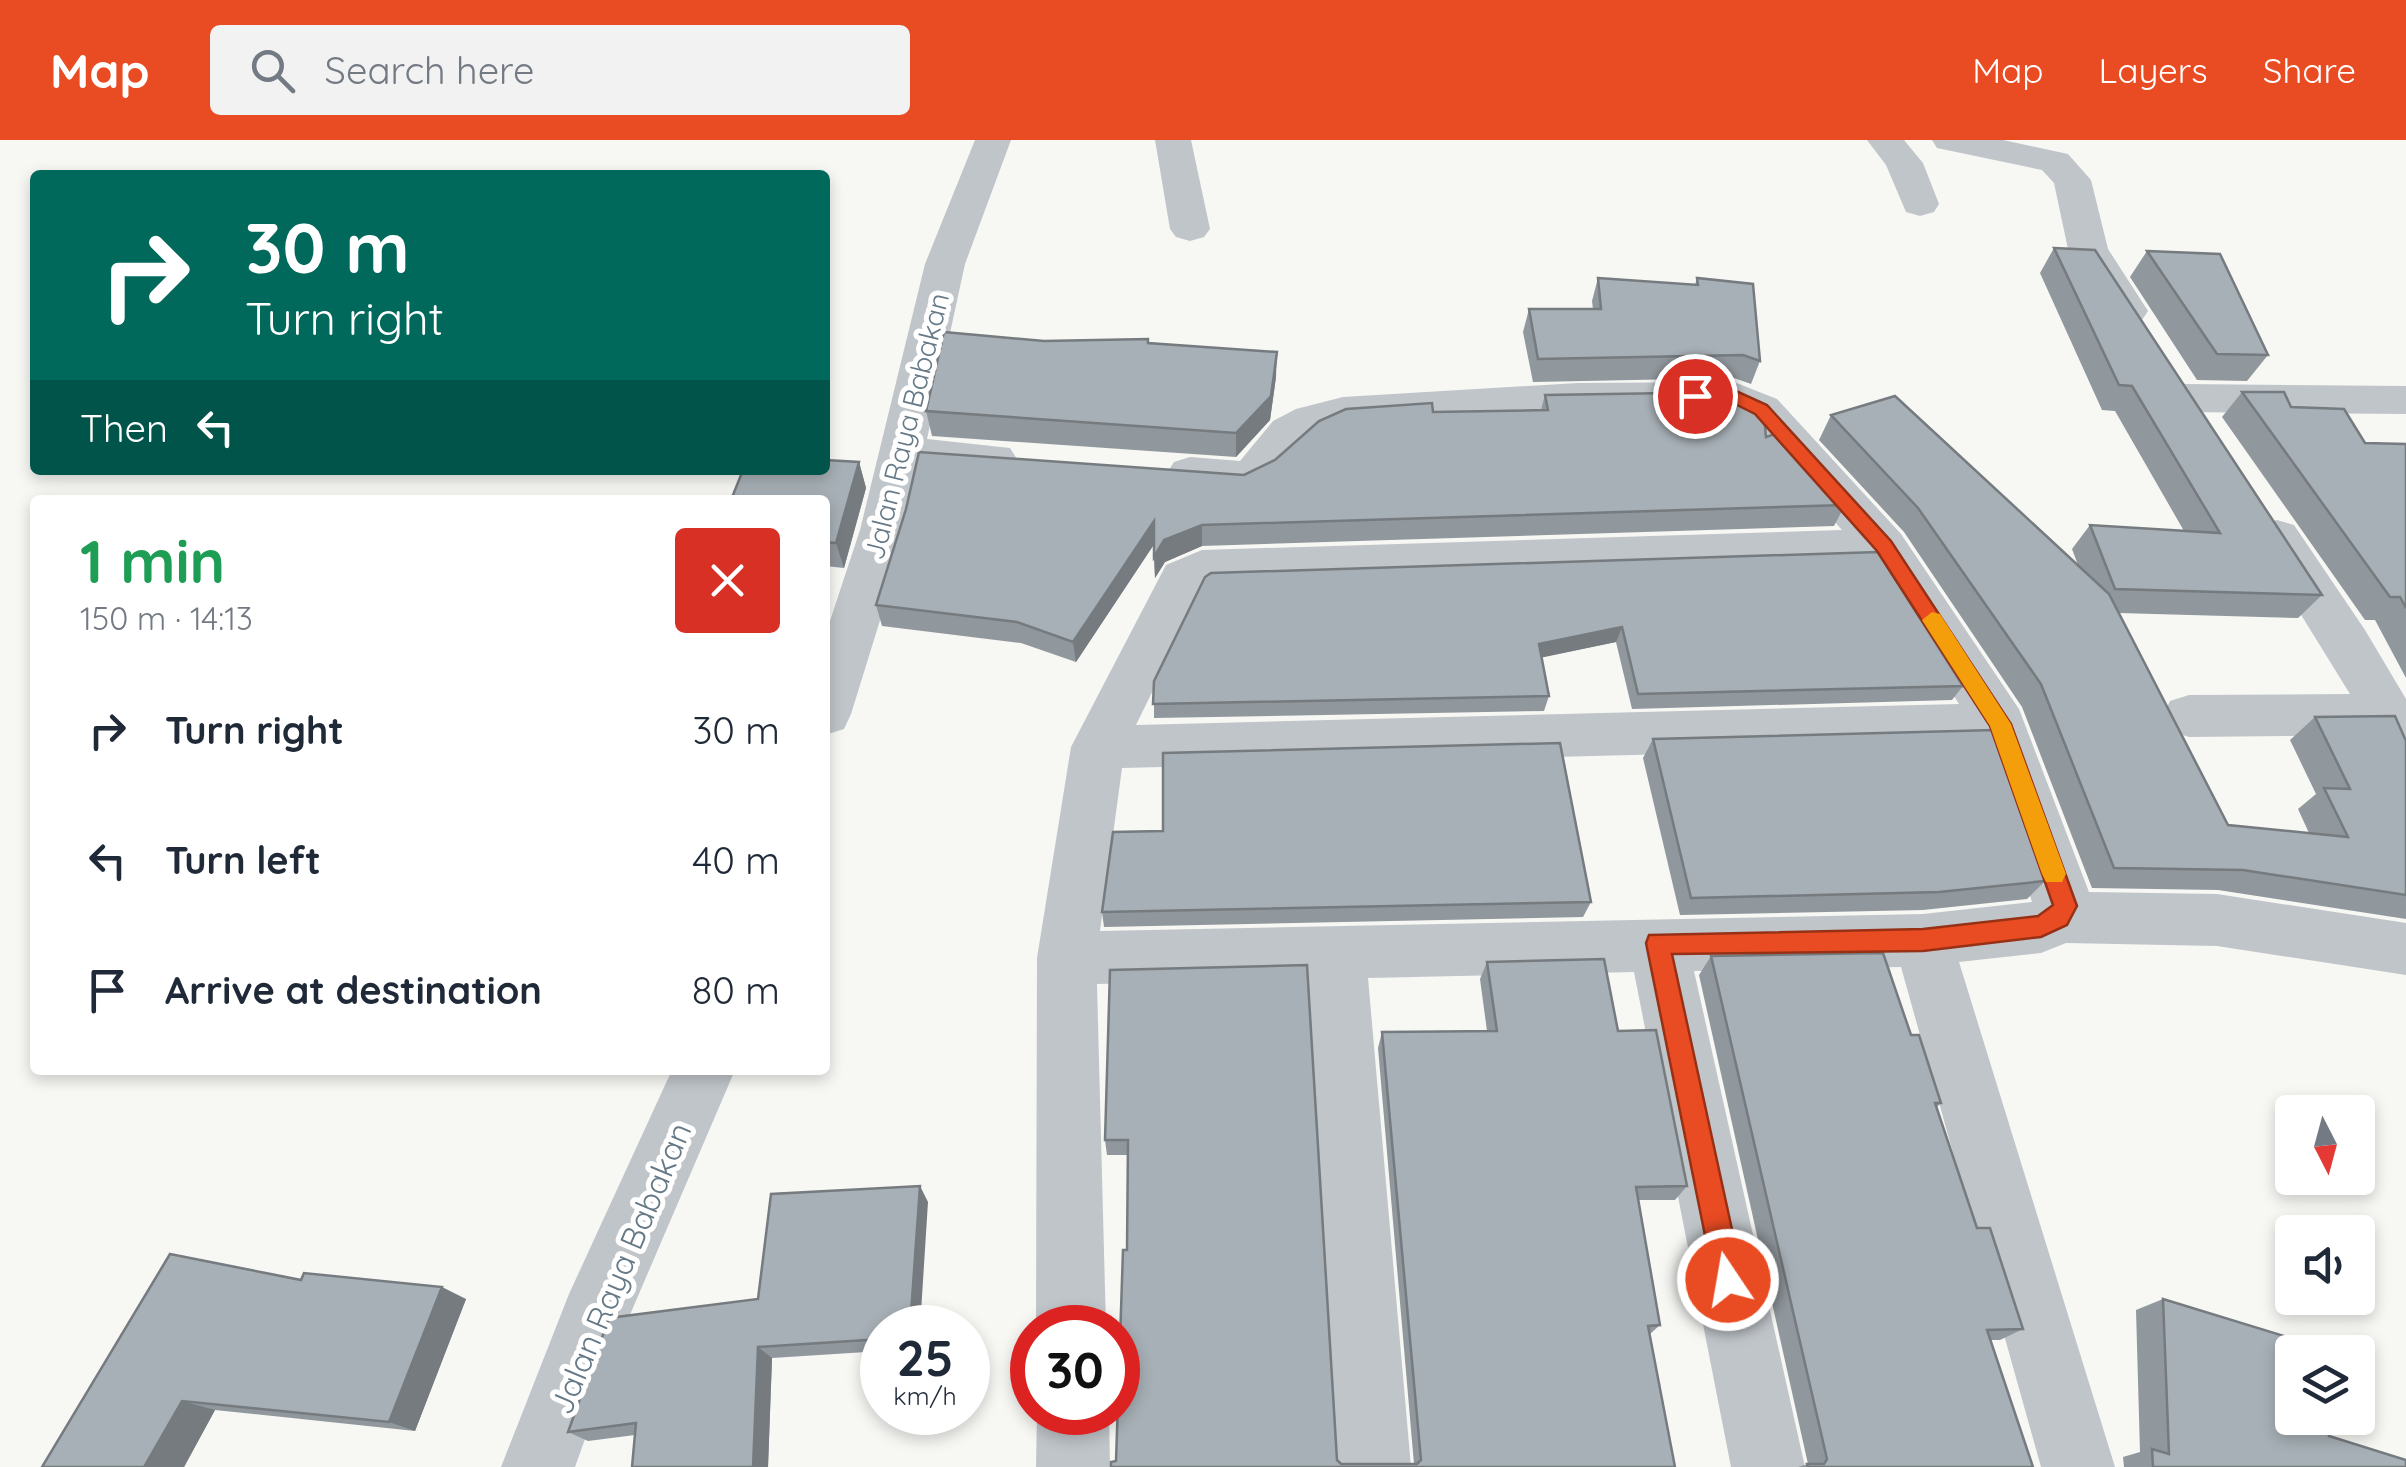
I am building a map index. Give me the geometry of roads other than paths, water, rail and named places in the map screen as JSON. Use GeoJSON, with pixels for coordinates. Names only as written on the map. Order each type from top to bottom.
{"type":"FeatureCollection","features":[{"type":"Feature","properties":{"kind":"street","name":"Jalan Raya Babakan"},"geometry":{"type":"LineString","coordinates":[[830,698],[884,530],[944,264],[993,140]]}},
{"type":"Feature","properties":{"kind":"street"},"geometry":{"type":"LineString","coordinates":[[1174,140],[1190,230]]}},
{"type":"Feature","properties":{"kind":"street"},"geometry":{"type":"LineString","coordinates":[[1885,140],[1904,163],[1920,204]]}},
{"type":"Feature","properties":{"kind":"street"},"geometry":{"type":"LineString","coordinates":[[1950,140],[2055,162],[2072,180],[2088,249],[2216,447]]}},
{"type":"Feature","properties":{"kind":"street"},"geometry":{"type":"LineString","coordinates":[[2165,371],[2406,400]]}},
{"type":"Feature","properties":{"kind":"street"},"geometry":{"type":"LineString","coordinates":[[1149,470],[1244,477],[1262,466],[1289,432],[1312,419],[1342,412],[1578,398],[1734,396],[1761,410],[1884,546],[2000,724],[2065,906],[2058,918]]}},
{"type":"Feature","properties":{"kind":"street"},"geometry":{"type":"LineString","coordinates":[[902,453],[1035,462]]}},
{"type":"Feature","properties":{"kind":"street"},"geometry":{"type":"LineString","coordinates":[[2250,497],[2351,646],[2397,736]]}},
{"type":"Feature","properties":{"kind":"street"},"geometry":{"type":"LineString","coordinates":[[1072,1305],[1067,958],[1098,747],[1183,578],[1202,568],[1884,546]]}},
{"type":"Feature","properties":{"kind":"street"},"geometry":{"type":"LineString","coordinates":[[2189,716],[2397,736]]}},
{"type":"Feature","properties":{"kind":"street"},"geometry":{"type":"LineString","coordinates":[[1098,747],[2000,724]]}},
{"type":"Feature","properties":{"kind":"street"},"geometry":{"type":"LineString","coordinates":[[1067,958],[1923,940],[2041,926],[2058,918],[2217,920],[2406,949]]}},
{"type":"Feature","properties":{"kind":"street"},"geometry":{"type":"LineString","coordinates":[[1923,940],[2078,1467]]}},
{"type":"Feature","properties":{"kind":"street"},"geometry":{"type":"LineString","coordinates":[[1658,943],[1768,1467]]}},
{"type":"Feature","properties":{"kind":"street"},"geometry":{"type":"LineString","coordinates":[[1336,953],[1374,1467]]}},
{"type":"Feature","properties":{"kind":"street","name":"Jalan Raya Babakan"},"geometry":{"type":"LineString","coordinates":[[538,1467],[592,1318],[702,1075]]}},
{"type":"Feature","properties":{"kind":"street"},"geometry":{"type":"LineString","coordinates":[[1072,1435],[1073,1467]]}}]}
